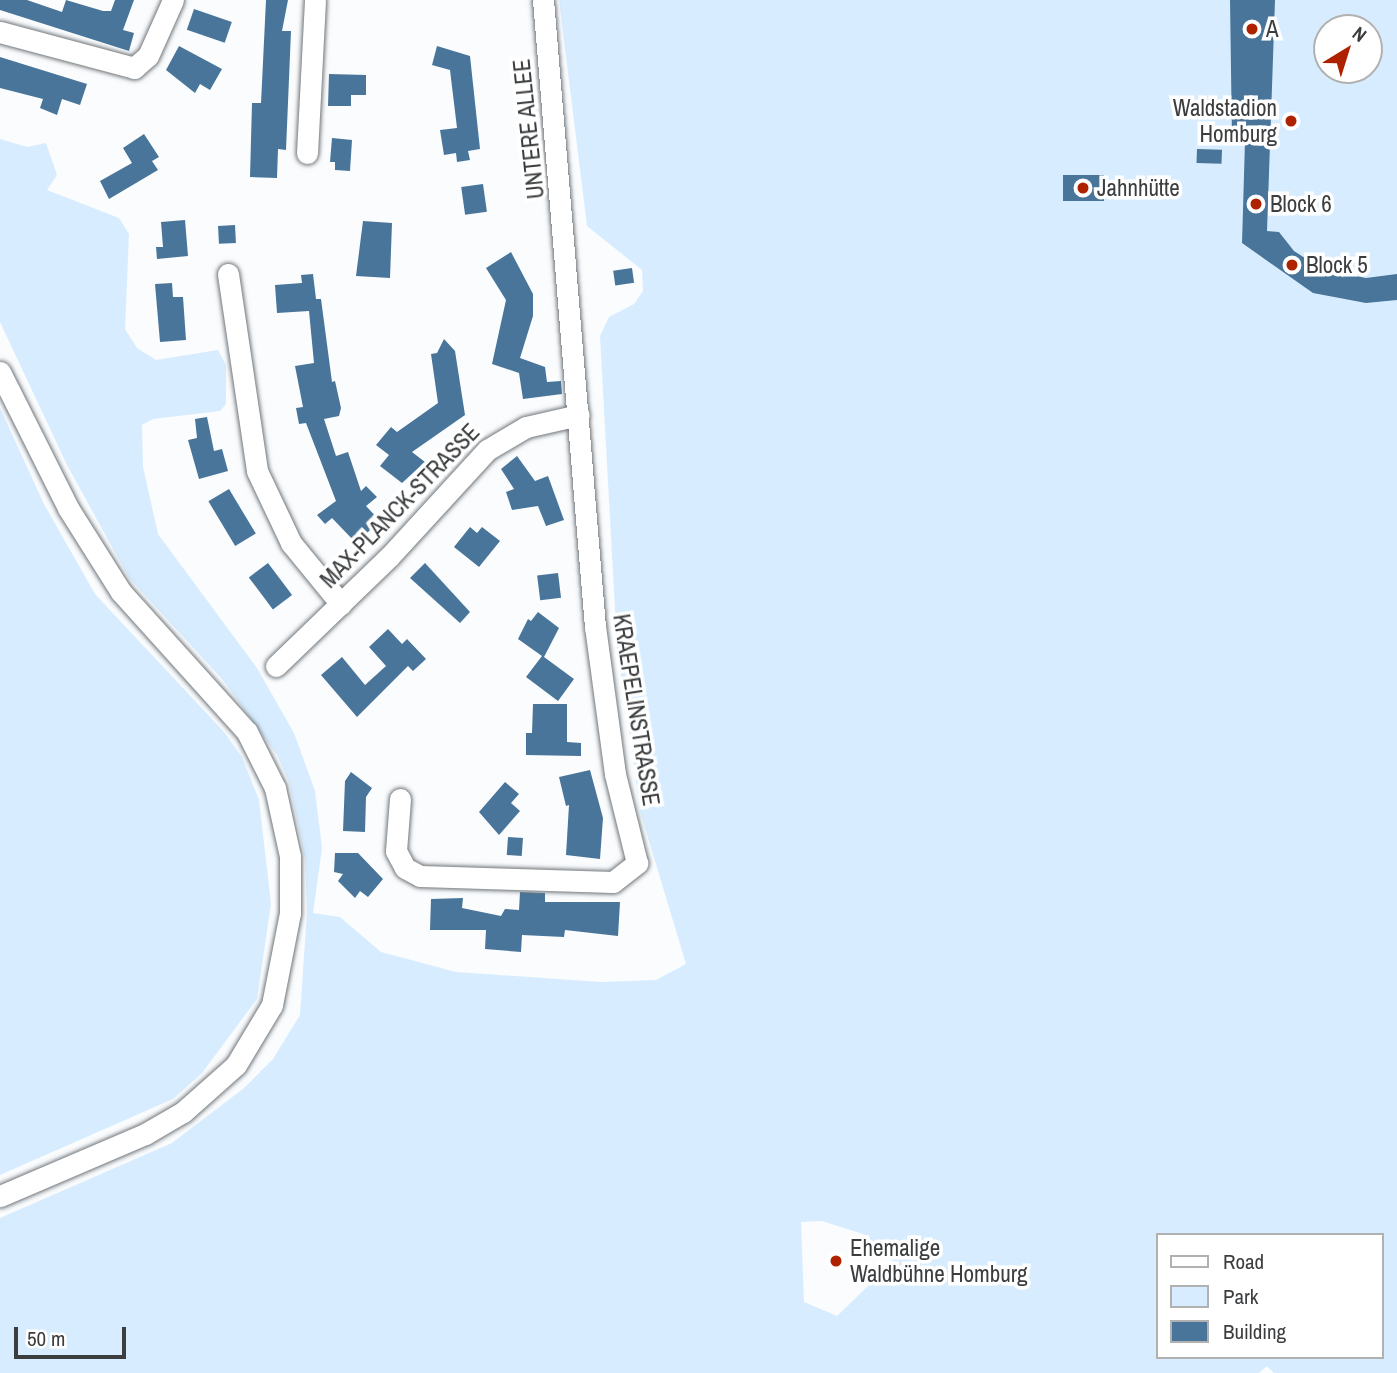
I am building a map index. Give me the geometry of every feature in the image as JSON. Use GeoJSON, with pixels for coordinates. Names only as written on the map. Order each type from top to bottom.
{"type":"FeatureCollection","features":[{"type":"Feature","properties":{"kind":"street"},"geometry":{"type":"LineString","coordinates":[[0,32],[134,68],[148,56],[173,0]]}},
{"type":"Feature","properties":{"kind":"street"},"geometry":{"type":"LineString","coordinates":[[307,153],[315,0]]}},
{"type":"Feature","properties":{"kind":"street","name":"UNTERE ALLEE"},"geometry":{"type":"LineString","coordinates":[[543,0],[567,252]]}},
{"type":"Feature","properties":{"kind":"street","name":"KRAEPELINSTRASSE"},"geometry":{"type":"LineString","coordinates":[[400,799],[396,851],[405,868],[420,876],[613,882],[638,863],[621,804],[604,708],[567,252]]}},
{"type":"Feature","properties":{"kind":"street"},"geometry":{"type":"LineString","coordinates":[[228,274],[257,471],[291,543],[341,604]]}},
{"type":"Feature","properties":{"kind":"street"},"geometry":{"type":"LineString","coordinates":[[0,372],[68,508],[106,570],[184,663],[226,705],[263,758],[285,823],[290,913],[272,1005],[236,1065],[183,1112],[145,1135],[0,1196]]}},
{"type":"Feature","properties":{"kind":"street","name":"MAX-PLANCK-STRASSE"},"geometry":{"type":"LineString","coordinates":[[276,666],[341,604],[468,468],[505,435],[579,415]]}},
{"type":"Feature","properties":{"kind":"green space"},"geometry":{"type":"Polygon","coordinates":[[[559,0],[1397,0],[1397,1373],[1274,1373],[1267,1366],[1259,1373],[0,1373],[0,1218],[172,1143],[244,1088],[273,1059],[300,1015],[307,912],[305,859],[289,782],[277,755],[222,679],[129,578],[67,465],[0,322],[0,139],[27,147],[46,143],[57,175],[47,190],[119,218],[129,234],[125,329],[137,348],[156,360],[218,350],[226,365],[226,404],[220,411],[153,419],[142,425],[143,467],[158,534],[257,668],[294,733],[315,791],[322,848],[313,913],[340,917],[381,952],[456,972],[601,982],[656,980],[686,964],[640,811],[617,646],[600,336],[609,317],[634,304],[643,291],[642,270],[587,226],[559,0]],[[822,1221],[801,1222],[804,1302],[837,1316],[893,1262],[866,1235],[822,1221]]]}},
{"type":"Feature","properties":{"kind":"green space"},"geometry":{"type":"Polygon","coordinates":[[[0,408],[44,504],[95,594],[224,732],[242,757],[259,800],[271,904],[257,999],[202,1073],[173,1099],[0,1175],[0,408]]]}},
{"type":"Feature","properties":{"kind":"building"},"geometry":{"type":"Polygon","coordinates":[[[0,0],[27,0],[62,12],[66,0],[111,11],[115,0],[134,0],[123,30],[134,33],[129,51],[0,10],[0,0]]]}},
{"type":"Feature","properties":{"kind":"building"},"geometry":{"type":"Polygon","coordinates":[[[266,0],[288,0],[282,31],[291,31],[286,150],[278,149],[277,178],[250,177],[252,103],[261,103],[266,0]]]}},
{"type":"Feature","properties":{"kind":"building"},"geometry":{"type":"Polygon","coordinates":[[[1230,0],[1275,0],[1267,231],[1279,232],[1294,251],[1322,269],[1366,278],[1397,274],[1397,300],[1366,303],[1313,293],[1242,243],[1245,141],[1232,140],[1230,0]]]}},
{"type":"Feature","properties":{"kind":"building"},"geometry":{"type":"Polygon","coordinates":[[[194,9],[232,22],[225,43],[187,30],[194,9]]]}},
{"type":"Feature","properties":{"kind":"building"},"geometry":{"type":"Polygon","coordinates":[[[179,46],[222,69],[210,90],[200,84],[195,93],[166,70],[179,46]]]}},
{"type":"Feature","properties":{"kind":"building"},"geometry":{"type":"Polygon","coordinates":[[[437,46],[470,56],[480,149],[468,151],[470,160],[457,162],[456,153],[444,155],[440,130],[457,128],[450,70],[432,65],[437,46]]]}},
{"type":"Feature","properties":{"kind":"building"},"geometry":{"type":"Polygon","coordinates":[[[0,57],[87,84],[80,105],[62,99],[57,115],[40,108],[43,99],[0,88],[0,57]]]}},
{"type":"Feature","properties":{"kind":"building"},"geometry":{"type":"Polygon","coordinates":[[[329,74],[366,75],[366,95],[351,95],[351,106],[328,106],[329,74]]]}},
{"type":"Feature","properties":{"kind":"building"},"geometry":{"type":"Polygon","coordinates":[[[144,134],[159,157],[152,161],[158,170],[109,199],[100,181],[132,163],[123,148],[144,134]]]}},
{"type":"Feature","properties":{"kind":"building"},"geometry":{"type":"Polygon","coordinates":[[[332,138],[352,140],[350,171],[335,170],[335,162],[330,162],[332,138]]]}},
{"type":"Feature","properties":{"kind":"building"},"geometry":{"type":"Polygon","coordinates":[[[1197,149],[1222,150],[1221,164],[1197,163],[1197,149]]]}},
{"type":"Feature","properties":{"kind":"building","name":"Jahnhütte"},"geometry":{"type":"Polygon","coordinates":[[[1063,175],[1104,175],[1104,201],[1063,201],[1063,175]]]}},
{"type":"Feature","properties":{"kind":"building"},"geometry":{"type":"Polygon","coordinates":[[[483,184],[487,212],[465,215],[461,187],[483,184]]]}},
{"type":"Feature","properties":{"kind":"building"},"geometry":{"type":"Polygon","coordinates":[[[185,220],[188,256],[157,259],[156,247],[163,247],[161,222],[185,220]]]}},
{"type":"Feature","properties":{"kind":"building"},"geometry":{"type":"Polygon","coordinates":[[[363,221],[392,223],[390,278],[356,276],[363,221]]]}},
{"type":"Feature","properties":{"kind":"building"},"geometry":{"type":"Polygon","coordinates":[[[235,225],[236,243],[219,244],[218,226],[235,225]]]}},
{"type":"Feature","properties":{"kind":"building"},"geometry":{"type":"Polygon","coordinates":[[[511,252],[533,294],[533,316],[520,358],[545,367],[547,382],[561,381],[562,394],[523,399],[519,373],[492,364],[506,300],[486,268],[511,252]]]}},
{"type":"Feature","properties":{"kind":"building"},"geometry":{"type":"Polygon","coordinates":[[[632,268],[634,283],[615,285],[613,271],[632,268]]]}},
{"type":"Feature","properties":{"kind":"building"},"geometry":{"type":"Polygon","coordinates":[[[313,274],[316,299],[321,299],[332,382],[335,381],[341,408],[339,416],[324,419],[336,456],[348,452],[361,491],[366,486],[377,497],[366,506],[380,521],[356,543],[332,518],[325,524],[317,515],[336,501],[306,423],[299,424],[296,408],[303,407],[295,366],[314,363],[309,311],[277,313],[275,285],[302,283],[301,275],[313,274]]]}},
{"type":"Feature","properties":{"kind":"building"},"geometry":{"type":"Polygon","coordinates":[[[172,283],[173,297],[183,297],[186,340],[160,342],[155,284],[172,283]]]}},
{"type":"Feature","properties":{"kind":"building"},"geometry":{"type":"Polygon","coordinates":[[[444,339],[455,351],[465,415],[412,452],[425,462],[402,483],[380,466],[389,455],[376,445],[391,427],[397,432],[438,403],[431,354],[437,353],[444,339]]]}},
{"type":"Feature","properties":{"kind":"building"},"geometry":{"type":"Polygon","coordinates":[[[207,417],[214,451],[222,449],[228,471],[199,479],[188,440],[197,438],[195,419],[207,417]]]}},
{"type":"Feature","properties":{"kind":"building"},"geometry":{"type":"Polygon","coordinates":[[[517,456],[535,481],[548,476],[564,520],[546,526],[538,506],[512,510],[506,492],[514,489],[501,469],[517,456]]]}},
{"type":"Feature","properties":{"kind":"building"},"geometry":{"type":"Polygon","coordinates":[[[229,489],[256,534],[235,546],[208,501],[229,489]]]}},
{"type":"Feature","properties":{"kind":"building"},"geometry":{"type":"Polygon","coordinates":[[[470,527],[477,533],[482,527],[500,541],[479,567],[454,547],[470,527]]]}},
{"type":"Feature","properties":{"kind":"building"},"geometry":{"type":"Polygon","coordinates":[[[268,563],[292,595],[273,609],[249,577],[268,563]]]}},
{"type":"Feature","properties":{"kind":"building"},"geometry":{"type":"Polygon","coordinates":[[[425,563],[470,612],[460,623],[410,578],[425,563]]]}},
{"type":"Feature","properties":{"kind":"building"},"geometry":{"type":"Polygon","coordinates":[[[558,573],[561,598],[540,600],[537,576],[558,573]]]}},
{"type":"Feature","properties":{"kind":"building"},"geometry":{"type":"Polygon","coordinates":[[[538,612],[559,628],[544,657],[574,679],[558,701],[526,677],[542,656],[518,639],[528,619],[531,621],[538,612]]]}},
{"type":"Feature","properties":{"kind":"building"},"geometry":{"type":"Polygon","coordinates":[[[388,629],[402,644],[407,639],[426,659],[413,671],[408,666],[357,717],[321,675],[342,657],[365,685],[386,666],[369,647],[388,629]]]}},
{"type":"Feature","properties":{"kind":"building"},"geometry":{"type":"Polygon","coordinates":[[[533,704],[567,704],[567,742],[581,743],[581,756],[526,755],[526,733],[532,733],[533,704]]]}},
{"type":"Feature","properties":{"kind":"building"},"geometry":{"type":"Polygon","coordinates":[[[590,770],[603,818],[600,859],[566,855],[569,805],[566,806],[559,777],[590,770]]]}},
{"type":"Feature","properties":{"kind":"building"},"geometry":{"type":"Polygon","coordinates":[[[351,772],[372,788],[366,797],[365,832],[343,831],[345,781],[351,772]]]}},
{"type":"Feature","properties":{"kind":"building"},"geometry":{"type":"Polygon","coordinates":[[[505,782],[519,794],[511,803],[520,811],[499,835],[479,812],[505,782]]]}},
{"type":"Feature","properties":{"kind":"building"},"geometry":{"type":"Polygon","coordinates":[[[508,837],[523,838],[522,856],[507,855],[508,837]]]}},
{"type":"Feature","properties":{"kind":"building"},"geometry":{"type":"Polygon","coordinates":[[[335,853],[358,853],[383,879],[368,897],[360,891],[355,898],[338,881],[343,874],[334,872],[335,853]]]}},
{"type":"Feature","properties":{"kind":"building"},"geometry":{"type":"Polygon","coordinates":[[[520,892],[545,893],[545,902],[620,902],[618,936],[565,930],[564,937],[522,935],[521,952],[485,949],[486,930],[430,930],[431,899],[463,898],[462,908],[501,916],[505,909],[519,910],[520,892]]]}},
{"type":"Feature","properties":{"kind":"place","name":"A"},"geometry":{"type":"Point","coordinates":[1252,29]}},
{"type":"Feature","properties":{"kind":"place","name":"Waldstadion Homburg"},"geometry":{"type":"Point","coordinates":[1291,121]}},
{"type":"Feature","properties":{"kind":"place","name":"Jahnhütte"},"geometry":{"type":"Point","coordinates":[1083,188]}},
{"type":"Feature","properties":{"kind":"place","name":"Block 6"},"geometry":{"type":"Point","coordinates":[1256,204]}},
{"type":"Feature","properties":{"kind":"place","name":"Block 5"},"geometry":{"type":"Point","coordinates":[1292,265]}},
{"type":"Feature","properties":{"kind":"place","name":"Ehemalige Waldbühne Homburg"},"geometry":{"type":"Point","coordinates":[836,1261]}}]}
